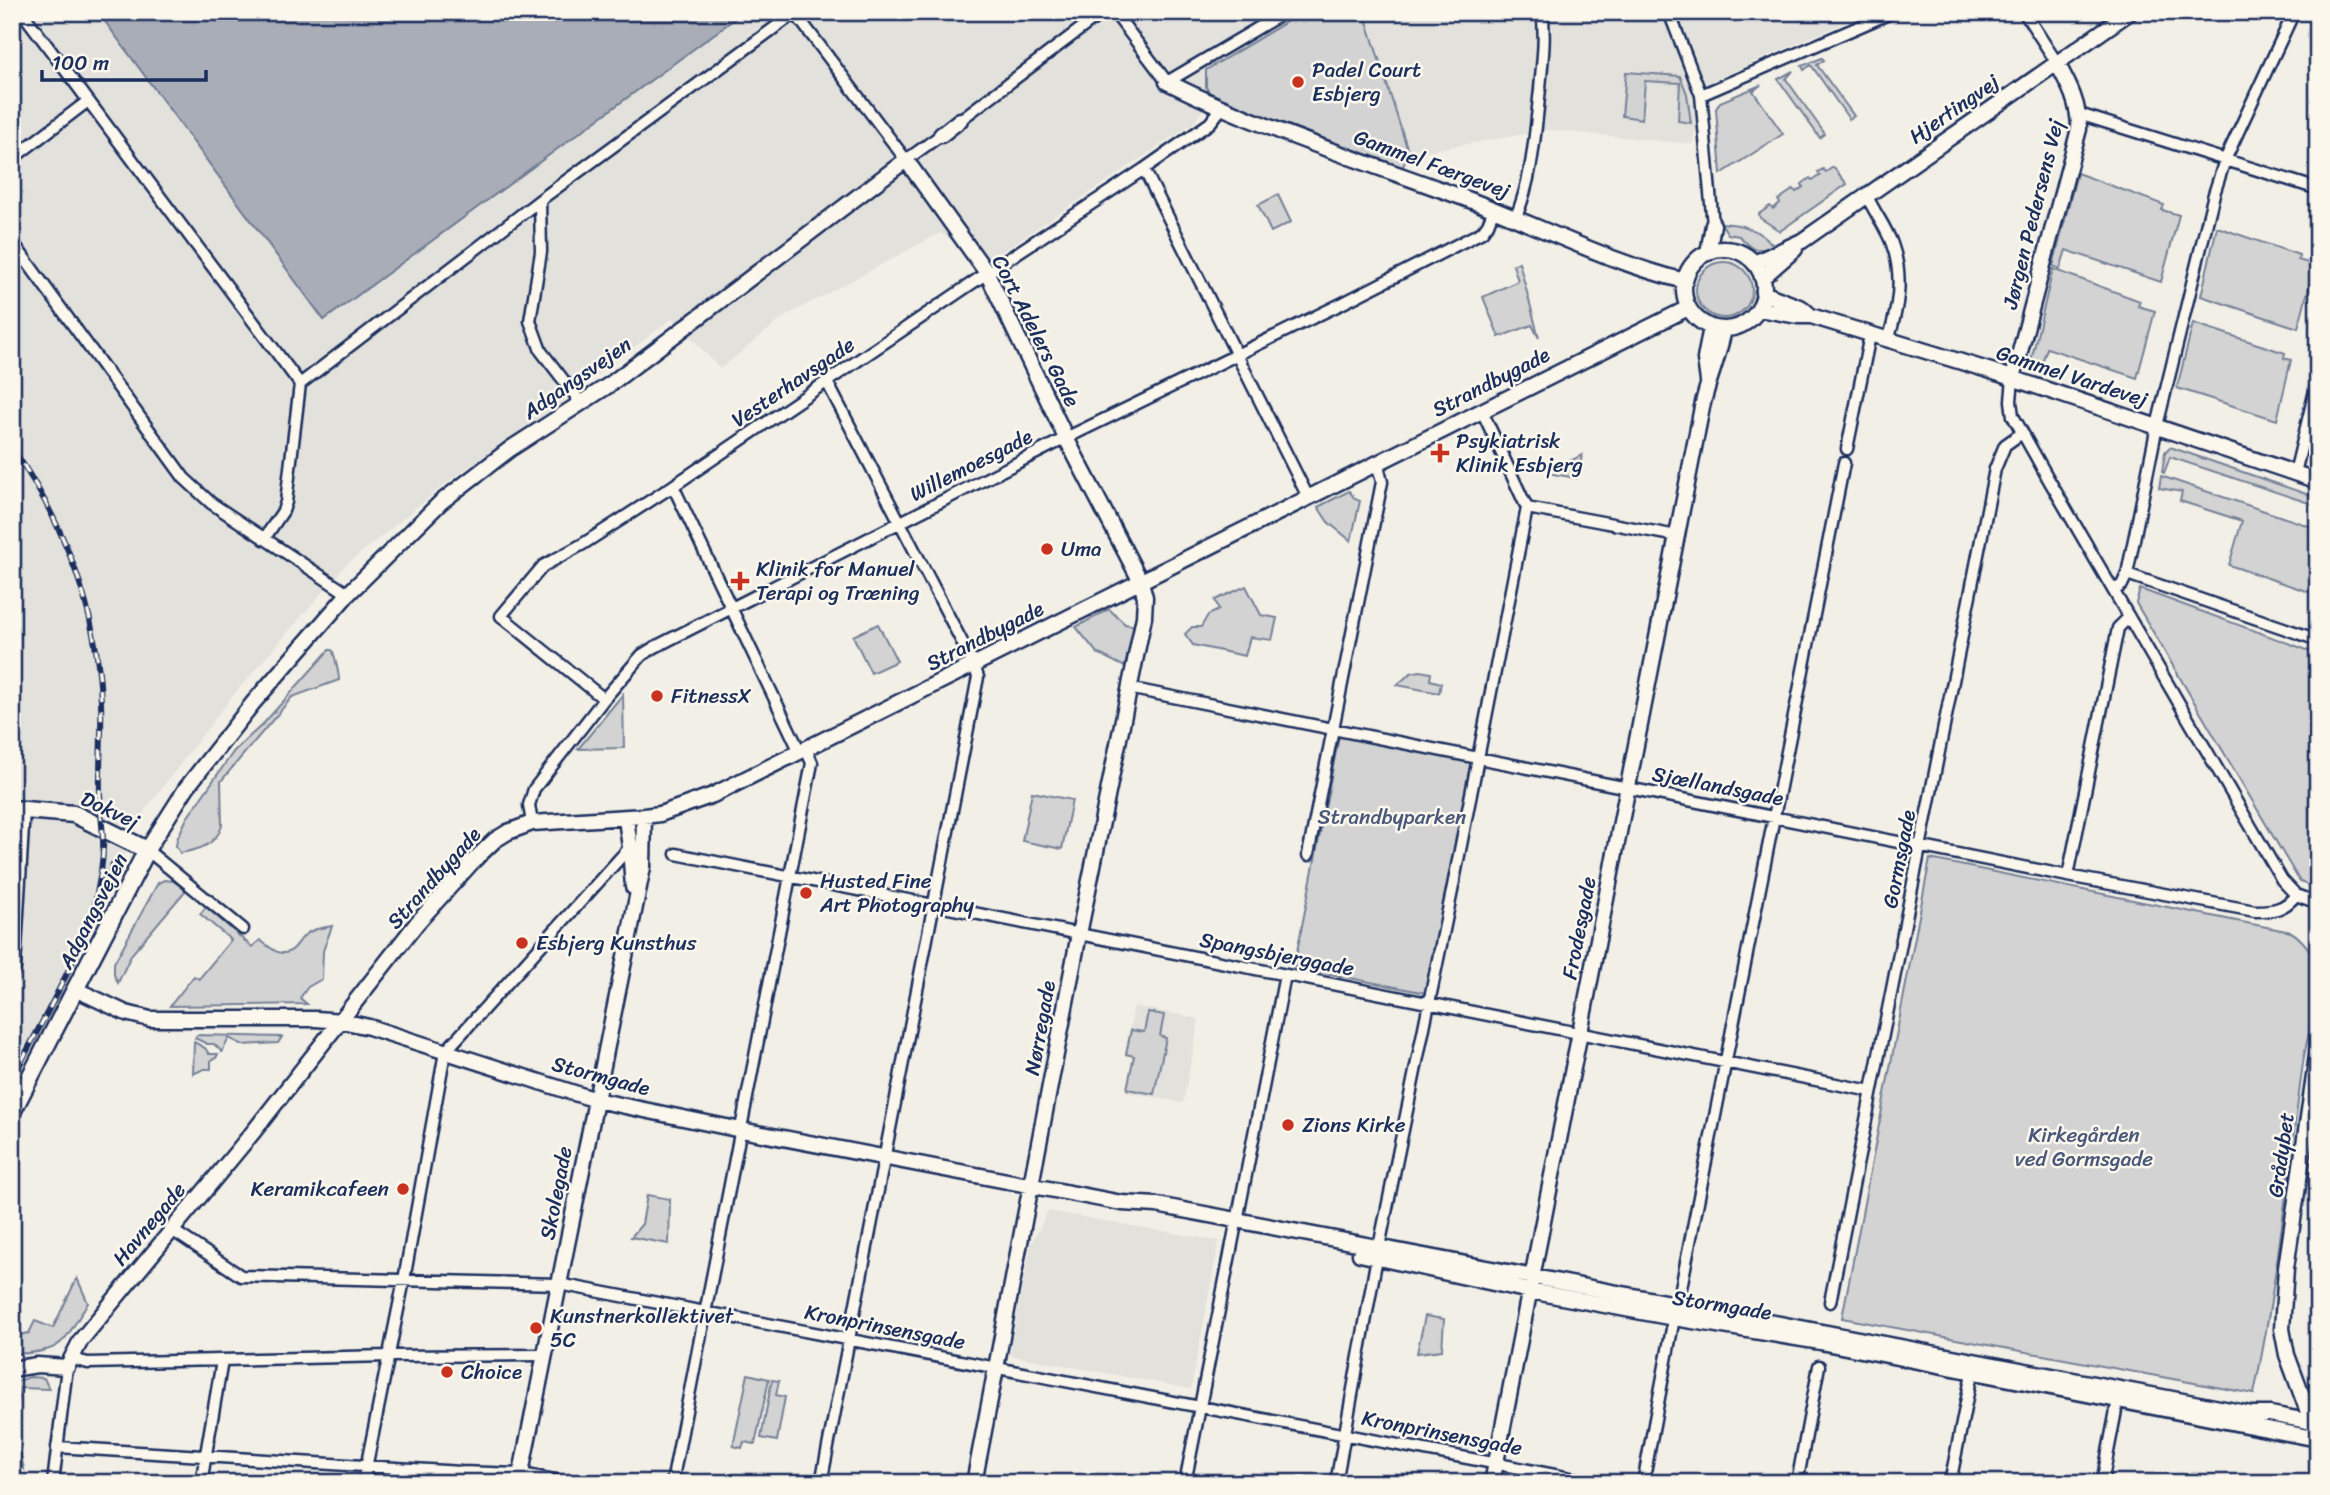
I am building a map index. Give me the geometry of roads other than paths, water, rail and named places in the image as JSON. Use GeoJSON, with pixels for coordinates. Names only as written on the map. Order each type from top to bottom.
{"type":"FeatureCollection","features":[{"type":"Feature","properties":{"kind":"main road","name":"Dokvej"},"geometry":{"type":"LineString","coordinates":[[18,809],[74,814],[147,850]]}},
{"type":"Feature","properties":{"kind":"main road","name":"Adgangsvejen"},"geometry":{"type":"LineString","coordinates":[[12,1112],[147,850]]}},
{"type":"Feature","properties":{"kind":"street"},"geometry":{"type":"LineString","coordinates":[[22,12],[300,384],[286,502],[264,539]]}},
{"type":"Feature","properties":{"kind":"street","name":"Adgangsvejen"},"geometry":{"type":"LineString","coordinates":[[243,929],[147,850],[187,787],[221,742],[348,594],[450,495],[510,449],[582,404],[1103,12]]}},
{"type":"Feature","properties":{"kind":"street"},"geometry":{"type":"LineString","coordinates":[[1114,12],[1167,82],[1285,12]]}},
{"type":"Feature","properties":{"kind":"street"},"geometry":{"type":"LineString","coordinates":[[1516,218],[1528,183],[1535,141],[1544,46],[1542,12]]}},
{"type":"Feature","properties":{"kind":"street"},"geometry":{"type":"LineString","coordinates":[[1669,12],[1701,95],[1715,251]]}},
{"type":"Feature","properties":{"kind":"street"},"geometry":{"type":"LineString","coordinates":[[1701,95],[1893,12]]}},
{"type":"Feature","properties":{"kind":"street"},"geometry":{"type":"LineString","coordinates":[[2024,12],[2057,64]]}},
{"type":"Feature","properties":{"kind":"street","name":"Hjertingvej"},"geometry":{"type":"LineString","coordinates":[[1754,263],[1802,241],[2130,12]]}},
{"type":"Feature","properties":{"kind":"street"},"geometry":{"type":"LineString","coordinates":[[2114,590],[2122,585],[2127,574],[2157,426],[2214,194],[2225,160],[2294,12]]}},
{"type":"Feature","properties":{"kind":"street"},"geometry":{"type":"LineString","coordinates":[[300,384],[541,200],[795,13]]}},
{"type":"Feature","properties":{"kind":"street","name":"Cort Adelers Gade"},"geometry":{"type":"LineString","coordinates":[[795,13],[987,272],[1066,438],[1141,582]]}},
{"type":"Feature","properties":{"kind":"street","name":"Jørgen Pedersens Vej"},"geometry":{"type":"LineString","coordinates":[[2013,378],[2079,129],[2079,114],[2074,95],[2057,64]]}},
{"type":"Feature","properties":{"kind":"street","name":"Gammel Færgevej"},"geometry":{"type":"LineString","coordinates":[[1167,82],[1221,109],[1494,209],[1584,247],[1685,281]]}},
{"type":"Feature","properties":{"kind":"street"},"geometry":{"type":"LineString","coordinates":[[12,159],[88,101]]}},
{"type":"Feature","properties":{"kind":"street","name":"Vesterhavsgade"},"geometry":{"type":"LineString","coordinates":[[604,699],[501,616],[542,566],[583,544],[673,486],[987,272],[1144,169],[1210,123],[1221,109]]}},
{"type":"Feature","properties":{"kind":"street"},"geometry":{"type":"LineString","coordinates":[[2079,114],[2318,189]]}},
{"type":"Feature","properties":{"kind":"street"},"geometry":{"type":"LineString","coordinates":[[1144,169],[1308,497]]}},
{"type":"Feature","properties":{"kind":"street"},"geometry":{"type":"LineString","coordinates":[[1867,196],[1892,244],[1898,268],[1898,299],[1888,341]]}},
{"type":"Feature","properties":{"kind":"street"},"geometry":{"type":"LineString","coordinates":[[541,200],[541,251],[530,321],[541,351],[582,404]]}},
{"type":"Feature","properties":{"kind":"street","name":"Willemoesgade"},"geometry":{"type":"LineString","coordinates":[[532,823],[529,805],[534,789],[604,699],[642,656],[1066,438],[1482,232],[1494,209]]}},
{"type":"Feature","properties":{"kind":"street"},"geometry":{"type":"LineString","coordinates":[[12,241],[184,478],[211,503],[348,594]]}},
{"type":"Feature","properties":{"kind":"street","name":"Hjertingvej"},"geometry":{"type":"LineString","coordinates":[[1762,278],[1802,241]]}},
{"type":"Feature","properties":{"kind":"street"},"geometry":{"type":"LineString","coordinates":[[1715,251],[1737,252],[1754,263],[1762,278],[1763,293],[1759,309],[1744,324],[1718,328],[1702,323],[1688,308],[1685,281],[1693,264],[1715,251]]}},
{"type":"Feature","properties":{"kind":"street","name":"Gammel Vardevej"},"geometry":{"type":"LineString","coordinates":[[1763,293],[1802,308],[1811,316]]}},
{"type":"Feature","properties":{"kind":"street","name":"Strandbygade"},"geometry":{"type":"LineString","coordinates":[[342,1021],[417,923],[474,860],[508,832],[550,820],[626,819],[660,814],[713,794],[1688,308]]}},
{"type":"Feature","properties":{"kind":"street","name":"Gammel Vardevej"},"geometry":{"type":"LineString","coordinates":[[1759,309],[1797,317],[1811,316],[2013,378],[2318,481]]}},
{"type":"Feature","properties":{"kind":"street","name":"Frodesgade"},"geometry":{"type":"LineString","coordinates":[[1492,1483],[1708,381],[1705,359],[1718,328]]}},
{"type":"Feature","properties":{"kind":"street"},"geometry":{"type":"LineString","coordinates":[[1847,449],[1870,335]]}},
{"type":"Feature","properties":{"kind":"street"},"geometry":{"type":"LineString","coordinates":[[2013,378],[2011,407],[2022,433],[2282,880],[2295,895],[2318,903]]}},
{"type":"Feature","properties":{"kind":"street"},"geometry":{"type":"LineString","coordinates":[[2295,473],[2318,378]]}},
{"type":"Feature","properties":{"kind":"street"},"geometry":{"type":"LineString","coordinates":[[821,1483],[978,677],[827,382]]}},
{"type":"Feature","properties":{"kind":"street"},"geometry":{"type":"LineString","coordinates":[[1336,1483],[1378,1252],[1527,508],[1482,411]]}},
{"type":"Feature","properties":{"kind":"street","name":"Gormsgade"},"geometry":{"type":"LineString","coordinates":[[1830,1302],[1995,469],[2005,445],[2022,433]]}},
{"type":"Feature","properties":{"kind":"street"},"geometry":{"type":"LineString","coordinates":[[1308,855],[1382,482],[1377,462]]}},
{"type":"Feature","properties":{"kind":"street"},"geometry":{"type":"LineString","coordinates":[[1678,1303],[1844,463]]}},
{"type":"Feature","properties":{"kind":"street"},"geometry":{"type":"LineString","coordinates":[[672,1483],[812,763],[803,751],[740,629],[733,608],[673,486]]}},
{"type":"Feature","properties":{"kind":"street"},"geometry":{"type":"LineString","coordinates":[[1527,508],[1677,536]]}},
{"type":"Feature","properties":{"kind":"street"},"geometry":{"type":"LineString","coordinates":[[2127,574],[2318,640]]}},
{"type":"Feature","properties":{"kind":"street","name":"Nørregade"},"geometry":{"type":"LineString","coordinates":[[974,1483],[1143,617],[1145,597],[1141,582]]}},
{"type":"Feature","properties":{"kind":"street"},"geometry":{"type":"LineString","coordinates":[[2068,876],[2118,628],[2121,622],[2129,617]]}},
{"type":"Feature","properties":{"kind":"street","name":"Sjællandsgade"},"geometry":{"type":"LineString","coordinates":[[1128,688],[2255,911],[2273,911],[2286,906],[2295,895]]}},
{"type":"Feature","properties":{"kind":"street"},"geometry":{"type":"LineString","coordinates":[[12,973],[15,967],[18,809]]}},
{"type":"Feature","properties":{"kind":"street","name":"Skolegade"},"geometry":{"type":"LineString","coordinates":[[520,1478],[643,867],[644,816]]}},
{"type":"Feature","properties":{"kind":"street","name":"Skolegade"},"geometry":{"type":"LineString","coordinates":[[626,819],[633,911]]}},
{"type":"Feature","properties":{"kind":"street"},"geometry":{"type":"LineString","coordinates":[[363,1483],[404,1280],[445,1052],[630,847]]}},
{"type":"Feature","properties":{"kind":"street","name":"Spangsbjerggade"},"geometry":{"type":"LineString","coordinates":[[676,854],[1871,1091]]}},
{"type":"Feature","properties":{"kind":"street"},"geometry":{"type":"LineString","coordinates":[[1185,1483],[1285,975]]}},
{"type":"Feature","properties":{"kind":"street","name":"Stormgade"},"geometry":{"type":"LineString","coordinates":[[77,990],[126,1013],[150,1019],[342,1021],[369,1027],[596,1100],[741,1130],[1122,1203],[1157,1205],[1236,1225],[1531,1284],[1674,1318],[1820,1342],[2215,1419],[2316,1429]]}},
{"type":"Feature","properties":{"kind":"street","name":"Havnegade"},"geometry":{"type":"LineString","coordinates":[[53,1483],[69,1361],[90,1329],[342,1021]]}},
{"type":"Feature","properties":{"kind":"street","name":"Grådybet"},"geometry":{"type":"LineString","coordinates":[[2316,1429],[2287,1355],[2282,1329],[2286,1268],[2311,1132],[2318,1049]]}},
{"type":"Feature","properties":{"kind":"street","name":"Kronprinsensgade"},"geometry":{"type":"LineString","coordinates":[[172,1230],[242,1276],[559,1284],[1597,1483]]}},
{"type":"Feature","properties":{"kind":"street","name":"Stormgade"},"geometry":{"type":"LineString","coordinates":[[1531,1284],[1678,1303],[2251,1414],[2270,1414],[2316,1429]]}},
{"type":"Feature","properties":{"kind":"street"},"geometry":{"type":"LineString","coordinates":[[1643,1483],[1674,1318]]}},
{"type":"Feature","properties":{"kind":"street"},"geometry":{"type":"LineString","coordinates":[[12,1369],[69,1361],[88,1363],[545,1355]]}},
{"type":"Feature","properties":{"kind":"street"},"geometry":{"type":"LineString","coordinates":[[201,1483],[222,1361]]}},
{"type":"Feature","properties":{"kind":"street"},"geometry":{"type":"LineString","coordinates":[[1797,1483],[1819,1366]]}},
{"type":"Feature","properties":{"kind":"street"},"geometry":{"type":"LineString","coordinates":[[1950,1483],[1972,1373]]}},
{"type":"Feature","properties":{"kind":"street"},"geometry":{"type":"LineString","coordinates":[[2102,1483],[2118,1400]]}},
{"type":"Feature","properties":{"kind":"street"},"geometry":{"type":"LineString","coordinates":[[57,1447],[309,1462],[571,1483]]}},
{"type":"Feature","properties":{"kind":"railway"},"geometry":{"type":"LineString","coordinates":[[12,448],[31,476],[62,537],[75,569],[93,634],[101,702],[100,792],[103,848],[95,903]]}},
{"type":"Feature","properties":{"kind":"railway"},"geometry":{"type":"LineString","coordinates":[[12,1079],[79,947],[113,864]]}},
{"type":"Feature","properties":{"kind":"place","name":"Padel Court Esbjerg"},"geometry":{"type":"Point","coordinates":[1298,82]}},
{"type":"Feature","properties":{"kind":"place","name":"Psykiatrisk Klinik Esbjerg"},"geometry":{"type":"Point","coordinates":[1440,453]}},
{"type":"Feature","properties":{"kind":"place","name":"Uma"},"geometry":{"type":"Point","coordinates":[1047,549]}},
{"type":"Feature","properties":{"kind":"place","name":"Klinik for Manuel Terapi og Træning"},"geometry":{"type":"Point","coordinates":[740,581]}},
{"type":"Feature","properties":{"kind":"place","name":"FitnessX"},"geometry":{"type":"Point","coordinates":[657,696]}},
{"type":"Feature","properties":{"kind":"place","name":"Husted Fine Art Photography"},"geometry":{"type":"Point","coordinates":[806,893]}},
{"type":"Feature","properties":{"kind":"place","name":"Esbjerg Kunsthus"},"geometry":{"type":"Point","coordinates":[522,943]}},
{"type":"Feature","properties":{"kind":"place","name":"Zions Kirke"},"geometry":{"type":"Point","coordinates":[1288,1125]}},
{"type":"Feature","properties":{"kind":"place","name":"Keramikcafeen"},"geometry":{"type":"Point","coordinates":[403,1189]}},
{"type":"Feature","properties":{"kind":"place","name":"Kunstnerkollektivet 5C"},"geometry":{"type":"Point","coordinates":[536,1328]}},
{"type":"Feature","properties":{"kind":"place","name":"Choice"},"geometry":{"type":"Point","coordinates":[447,1372]}},
{"type":"Feature","properties":{"kind":"park label","name":"Strandbyparken"},"geometry":{"type":"Point","coordinates":[1392,817]}},
{"type":"Feature","properties":{"kind":"park label","name":"Kirkegården ved Gormsgade"},"geometry":{"type":"Point","coordinates":[2084,1147]}}]}
